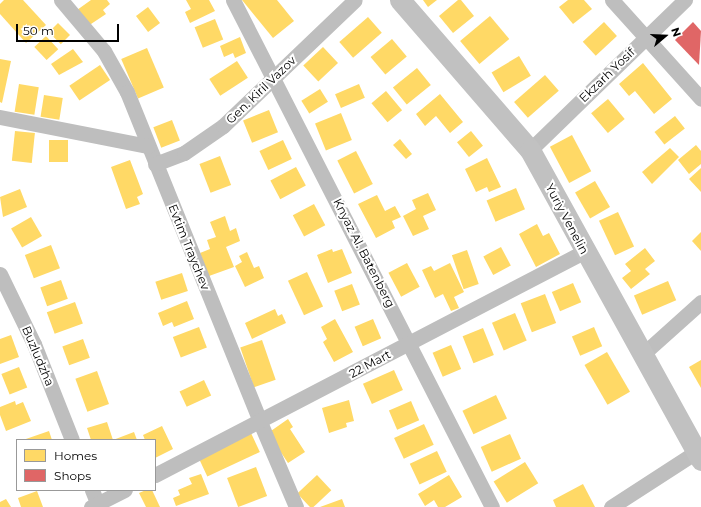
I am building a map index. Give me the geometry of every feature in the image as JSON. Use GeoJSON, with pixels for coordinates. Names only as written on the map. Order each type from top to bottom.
{"type":"FeatureCollection","features":[{"type":"Feature","properties":{"kind":"street","name":"Evtim Traychev"},"geometry":{"type":"LineString","coordinates":[[61,0],[108,58],[128,92],[155,164],[296,507]]}},
{"type":"Feature","properties":{"kind":"street","name":"Knyaz Al. Batenberg"},"geometry":{"type":"LineString","coordinates":[[233,0],[410,343],[492,507]]}},
{"type":"Feature","properties":{"kind":"street","name":"Gen. Kiril Vazov"},"geometry":{"type":"LineString","coordinates":[[155,164],[184,153],[223,126],[356,0]]}},
{"type":"Feature","properties":{"kind":"street","name":"Yuriy Venelin"},"geometry":{"type":"LineString","coordinates":[[400,0],[530,150],[584,252],[699,456]]}},
{"type":"Feature","properties":{"kind":"street"},"geometry":{"type":"LineString","coordinates":[[612,0],[701,99]]}},
{"type":"Feature","properties":{"kind":"street","name":"Ekzarh Yosif"},"geometry":{"type":"LineString","coordinates":[[530,150],[685,0]]}},
{"type":"Feature","properties":{"kind":"street"},"geometry":{"type":"LineString","coordinates":[[0,117],[148,146]]}},
{"type":"Feature","properties":{"kind":"street","name":"22 Mart"},"geometry":{"type":"LineString","coordinates":[[156,474],[260,422],[584,252]]}},
{"type":"Feature","properties":{"kind":"street","name":"Buzludzha"},"geometry":{"type":"LineString","coordinates":[[0,274],[34,344],[72,439]]}},
{"type":"Feature","properties":{"kind":"street"},"geometry":{"type":"LineString","coordinates":[[642,354],[701,302]]}},
{"type":"Feature","properties":{"kind":"street"},"geometry":{"type":"LineString","coordinates":[[611,507],[699,456]]}},
{"type":"Feature","properties":{"kind":"street"},"geometry":{"type":"LineString","coordinates":[[95,502],[122,491]]}},
{"type":"Feature","properties":{"kind":"building: Homes"},"geometry":{"type":"Polygon","coordinates":[[[4,0],[23,0],[46,25],[26,43],[0,14],[0,4],[4,0]]]}},
{"type":"Feature","properties":{"kind":"building: Homes"},"geometry":{"type":"Polygon","coordinates":[[[91,0],[107,0],[110,4],[103,10],[106,14],[88,26],[77,10],[91,0]]]}},
{"type":"Feature","properties":{"kind":"building: Homes"},"geometry":{"type":"Polygon","coordinates":[[[186,0],[209,0],[215,11],[190,23],[185,12],[191,9],[186,0]]]}},
{"type":"Feature","properties":{"kind":"building: Homes"},"geometry":{"type":"Polygon","coordinates":[[[242,0],[277,0],[294,21],[273,38],[242,0]]]}},
{"type":"Feature","properties":{"kind":"building: Homes"},"geometry":{"type":"Polygon","coordinates":[[[423,0],[437,0],[428,7],[423,0]]]}},
{"type":"Feature","properties":{"kind":"building: Homes"},"geometry":{"type":"Polygon","coordinates":[[[458,0],[461,0],[474,16],[453,33],[439,16],[458,0]]]}},
{"type":"Feature","properties":{"kind":"building: Homes"},"geometry":{"type":"Polygon","coordinates":[[[568,0],[584,0],[592,9],[573,24],[559,7],[568,0]]]}},
{"type":"Feature","properties":{"kind":"building: Homes"},"geometry":{"type":"Polygon","coordinates":[[[148,7],[160,23],[148,32],[136,16],[148,7]]]}},
{"type":"Feature","properties":{"kind":"building: Homes"},"geometry":{"type":"Polygon","coordinates":[[[490,16],[509,39],[479,64],[460,41],[490,16]]]}},
{"type":"Feature","properties":{"kind":"building: Homes"},"geometry":{"type":"Polygon","coordinates":[[[368,17],[382,33],[353,58],[339,42],[368,17]]]}},
{"type":"Feature","properties":{"kind":"building: Homes"},"geometry":{"type":"Polygon","coordinates":[[[215,19],[223,39],[203,48],[195,27],[215,19]]]}},
{"type":"Feature","properties":{"kind":"building: Homes"},"geometry":{"type":"Polygon","coordinates":[[[604,22],[617,36],[596,56],[583,42],[604,22]]]}},
{"type":"Feature","properties":{"kind":"building: Homes"},"geometry":{"type":"Polygon","coordinates":[[[58,23],[70,35],[61,44],[49,32],[58,23]]]}},
{"type":"Feature","properties":{"kind":"building: Homes"},"geometry":{"type":"Polygon","coordinates":[[[46,36],[58,49],[47,60],[34,47],[46,36]]]}},
{"type":"Feature","properties":{"kind":"building: Homes"},"geometry":{"type":"Polygon","coordinates":[[[240,37],[246,53],[235,58],[233,53],[224,57],[220,46],[240,37]]]}},
{"type":"Feature","properties":{"kind":"building: Homes"},"geometry":{"type":"Polygon","coordinates":[[[392,39],[407,57],[385,75],[371,57],[392,39]]]}},
{"type":"Feature","properties":{"kind":"building: Homes"},"geometry":{"type":"Polygon","coordinates":[[[323,47],[338,63],[318,82],[303,65],[323,47]]]}},
{"type":"Feature","properties":{"kind":"building: Homes"},"geometry":{"type":"Polygon","coordinates":[[[147,48],[164,88],[138,99],[121,59],[147,48]]]}},
{"type":"Feature","properties":{"kind":"building: Homes"},"geometry":{"type":"Polygon","coordinates":[[[73,49],[83,62],[59,75],[51,64],[73,49]]]}},
{"type":"Feature","properties":{"kind":"building: Homes"},"geometry":{"type":"Polygon","coordinates":[[[519,56],[531,76],[503,92],[492,72],[519,56]]]}},
{"type":"Feature","properties":{"kind":"building: Homes"},"geometry":{"type":"Polygon","coordinates":[[[0,59],[11,61],[2,103],[0,102],[0,59]]]}},
{"type":"Feature","properties":{"kind":"building: Homes"},"geometry":{"type":"Polygon","coordinates":[[[237,61],[248,78],[220,96],[209,79],[237,61]]]}},
{"type":"Feature","properties":{"kind":"building: Homes"},"geometry":{"type":"Polygon","coordinates":[[[643,63],[672,99],[654,114],[635,91],[629,96],[619,84],[643,63]]]}},
{"type":"Feature","properties":{"kind":"building: Homes"},"geometry":{"type":"Polygon","coordinates":[[[100,65],[110,80],[79,101],[69,86],[100,65]]]}},
{"type":"Feature","properties":{"kind":"building: Homes"},"geometry":{"type":"Polygon","coordinates":[[[417,68],[431,85],[407,105],[393,88],[417,68]]]}},
{"type":"Feature","properties":{"kind":"building: Homes"},"geometry":{"type":"Polygon","coordinates":[[[545,75],[559,91],[528,118],[514,102],[545,75]]]}},
{"type":"Feature","properties":{"kind":"building: Homes"},"geometry":{"type":"Polygon","coordinates":[[[19,84],[39,87],[34,115],[15,112],[19,84]]]}},
{"type":"Feature","properties":{"kind":"building: Homes"},"geometry":{"type":"Polygon","coordinates":[[[359,84],[365,98],[341,108],[335,94],[359,84]]]}},
{"type":"Feature","properties":{"kind":"building: Homes"},"geometry":{"type":"Polygon","coordinates":[[[320,89],[328,102],[309,113],[301,101],[320,89]]]}},
{"type":"Feature","properties":{"kind":"building: Homes"},"geometry":{"type":"Polygon","coordinates":[[[386,91],[402,110],[388,122],[371,103],[386,91]]]}},
{"type":"Feature","properties":{"kind":"building: Homes"},"geometry":{"type":"Polygon","coordinates":[[[440,94],[463,122],[450,133],[436,116],[425,126],[416,114],[440,94]]]}},
{"type":"Feature","properties":{"kind":"building: Homes"},"geometry":{"type":"Polygon","coordinates":[[[44,95],[63,98],[59,120],[41,117],[44,95]]]}},
{"type":"Feature","properties":{"kind":"building: Homes"},"geometry":{"type":"Polygon","coordinates":[[[608,99],[625,119],[608,133],[591,113],[608,99]]]}},
{"type":"Feature","properties":{"kind":"building: Homes"},"geometry":{"type":"Polygon","coordinates":[[[269,110],[278,132],[252,143],[243,120],[269,110]]]}},
{"type":"Feature","properties":{"kind":"building: Homes"},"geometry":{"type":"Polygon","coordinates":[[[341,113],[352,140],[326,150],[315,123],[341,113]]]}},
{"type":"Feature","properties":{"kind":"building: Homes"},"geometry":{"type":"Polygon","coordinates":[[[675,116],[685,129],[664,145],[655,132],[675,116]]]}},
{"type":"Feature","properties":{"kind":"building: Homes"},"geometry":{"type":"Polygon","coordinates":[[[172,120],[180,141],[161,148],[153,127],[172,120]]]}},
{"type":"Feature","properties":{"kind":"building: Homes"},"geometry":{"type":"Polygon","coordinates":[[[15,131],[35,133],[32,163],[12,161],[15,131]]]}},
{"type":"Feature","properties":{"kind":"building: Homes"},"geometry":{"type":"Polygon","coordinates":[[[471,131],[483,146],[469,157],[457,142],[471,131]]]}},
{"type":"Feature","properties":{"kind":"building: Homes"},"geometry":{"type":"Polygon","coordinates":[[[572,135],[591,171],[569,183],[550,147],[572,135]]]}},
{"type":"Feature","properties":{"kind":"building: Homes"},"geometry":{"type":"Polygon","coordinates":[[[400,139],[412,154],[406,159],[393,145],[400,139]]]}},
{"type":"Feature","properties":{"kind":"building: Homes"},"geometry":{"type":"Polygon","coordinates":[[[49,140],[68,140],[68,162],[49,162],[49,140]]]}},
{"type":"Feature","properties":{"kind":"building: Homes"},"geometry":{"type":"Polygon","coordinates":[[[283,140],[292,159],[268,170],[259,151],[283,140]]]}},
{"type":"Feature","properties":{"kind":"building: Homes"},"geometry":{"type":"Polygon","coordinates":[[[696,145],[701,151],[701,164],[689,174],[678,160],[696,145]]]}},
{"type":"Feature","properties":{"kind":"building: Homes"},"geometry":{"type":"Polygon","coordinates":[[[670,148],[679,157],[652,184],[642,172],[670,148]]]}},
{"type":"Feature","properties":{"kind":"building: Homes"},"geometry":{"type":"Polygon","coordinates":[[[356,151],[373,184],[354,194],[337,161],[356,151]]]}},
{"type":"Feature","properties":{"kind":"building: Homes"},"geometry":{"type":"Polygon","coordinates":[[[220,156],[231,185],[211,193],[199,164],[220,156]]]}},
{"type":"Feature","properties":{"kind":"building: Homes"},"geometry":{"type":"Polygon","coordinates":[[[487,158],[501,187],[489,192],[487,187],[476,192],[465,169],[487,158]]]}},
{"type":"Feature","properties":{"kind":"building: Homes"},"geometry":{"type":"Polygon","coordinates":[[[130,160],[143,194],[137,197],[140,204],[126,209],[111,167],[130,160]]]}},
{"type":"Feature","properties":{"kind":"building: Homes"},"geometry":{"type":"Polygon","coordinates":[[[296,167],[306,186],[280,199],[270,181],[296,167]]]}},
{"type":"Feature","properties":{"kind":"building: Homes"},"geometry":{"type":"Polygon","coordinates":[[[701,168],[701,192],[689,179],[701,168]]]}},
{"type":"Feature","properties":{"kind":"building: Homes"},"geometry":{"type":"Polygon","coordinates":[[[595,181],[610,207],[590,218],[575,192],[595,181]]]}},
{"type":"Feature","properties":{"kind":"building: Homes"},"geometry":{"type":"Polygon","coordinates":[[[516,188],[525,209],[496,222],[487,201],[516,188]]]}},
{"type":"Feature","properties":{"kind":"building: Homes"},"geometry":{"type":"Polygon","coordinates":[[[20,189],[27,207],[3,217],[0,197],[20,189]]]}},
{"type":"Feature","properties":{"kind":"building: Homes"},"geometry":{"type":"Polygon","coordinates":[[[428,193],[436,210],[423,216],[429,229],[413,236],[403,216],[416,209],[412,200],[428,193]]]}},
{"type":"Feature","properties":{"kind":"building: Homes"},"geometry":{"type":"Polygon","coordinates":[[[377,195],[385,211],[395,206],[401,217],[392,221],[395,228],[376,238],[358,204],[377,195]]]}},
{"type":"Feature","properties":{"kind":"building: Homes"},"geometry":{"type":"Polygon","coordinates":[[[314,204],[325,225],[304,236],[293,215],[314,204]]]}},
{"type":"Feature","properties":{"kind":"building: Homes"},"geometry":{"type":"Polygon","coordinates":[[[618,212],[634,246],[615,255],[599,221],[618,212]]]}},
{"type":"Feature","properties":{"kind":"building: Homes"},"geometry":{"type":"Polygon","coordinates":[[[225,216],[230,231],[236,228],[240,241],[226,247],[234,267],[209,276],[200,253],[210,249],[207,240],[216,237],[210,222],[225,216]]]}},
{"type":"Feature","properties":{"kind":"building: Homes"},"geometry":{"type":"Polygon","coordinates":[[[31,217],[42,236],[22,248],[11,228],[31,217]]]}},
{"type":"Feature","properties":{"kind":"building: Homes"},"geometry":{"type":"Polygon","coordinates":[[[537,224],[543,236],[549,233],[560,254],[536,267],[519,234],[537,224]]]}},
{"type":"Feature","properties":{"kind":"building: Homes"},"geometry":{"type":"Polygon","coordinates":[[[701,232],[701,251],[692,241],[701,232]]]}},
{"type":"Feature","properties":{"kind":"building: Homes"},"geometry":{"type":"Polygon","coordinates":[[[51,245],[60,268],[34,278],[25,255],[51,245]]]}},
{"type":"Feature","properties":{"kind":"building: Homes"},"geometry":{"type":"Polygon","coordinates":[[[501,247],[511,266],[493,275],[483,256],[501,247]]]}},
{"type":"Feature","properties":{"kind":"building: Homes"},"geometry":{"type":"Polygon","coordinates":[[[645,248],[655,261],[645,269],[650,274],[631,289],[622,278],[631,271],[625,264],[645,248]]]}},
{"type":"Feature","properties":{"kind":"building: Homes"},"geometry":{"type":"Polygon","coordinates":[[[332,249],[333,252],[342,249],[352,273],[328,283],[317,255],[332,249]]]}},
{"type":"Feature","properties":{"kind":"building: Homes"},"geometry":{"type":"Polygon","coordinates":[[[467,250],[479,284],[464,289],[452,255],[467,250]]]}},
{"type":"Feature","properties":{"kind":"building: Homes"},"geometry":{"type":"Polygon","coordinates":[[[247,252],[254,268],[259,266],[264,278],[245,287],[235,266],[242,262],[239,256],[247,252]]]}},
{"type":"Feature","properties":{"kind":"building: Homes"},"geometry":{"type":"Polygon","coordinates":[[[407,263],[420,287],[401,297],[388,273],[407,263]]]}},
{"type":"Feature","properties":{"kind":"building: Homes"},"geometry":{"type":"Polygon","coordinates":[[[450,263],[464,292],[454,297],[459,308],[451,311],[443,294],[435,298],[422,270],[431,266],[434,271],[450,263]]]}},
{"type":"Feature","properties":{"kind":"building: Homes"},"geometry":{"type":"Polygon","coordinates":[[[307,272],[323,306],[304,315],[288,281],[307,272]]]}},
{"type":"Feature","properties":{"kind":"building: Homes"},"geometry":{"type":"Polygon","coordinates":[[[182,273],[188,291],[161,300],[155,282],[182,273]]]}},
{"type":"Feature","properties":{"kind":"building: Homes"},"geometry":{"type":"Polygon","coordinates":[[[61,280],[68,299],[47,306],[40,288],[61,280]]]}},
{"type":"Feature","properties":{"kind":"building: Homes"},"geometry":{"type":"Polygon","coordinates":[[[668,281],[676,300],[642,315],[634,295],[668,281]]]}},
{"type":"Feature","properties":{"kind":"building: Homes"},"geometry":{"type":"Polygon","coordinates":[[[573,283],[581,302],[560,311],[552,292],[573,283]]]}},
{"type":"Feature","properties":{"kind":"building: Homes"},"geometry":{"type":"Polygon","coordinates":[[[352,284],[360,305],[342,311],[334,291],[352,284]]]}},
{"type":"Feature","properties":{"kind":"building: Homes"},"geometry":{"type":"Polygon","coordinates":[[[545,294],[556,323],[532,332],[521,303],[545,294]]]}},
{"type":"Feature","properties":{"kind":"building: Homes"},"geometry":{"type":"Polygon","coordinates":[[[187,301],[194,319],[174,327],[172,322],[163,326],[158,313],[187,301]]]}},
{"type":"Feature","properties":{"kind":"building: Homes"},"geometry":{"type":"Polygon","coordinates":[[[75,302],[83,324],[55,334],[47,312],[75,302]]]}},
{"type":"Feature","properties":{"kind":"building: Homes"},"geometry":{"type":"Polygon","coordinates":[[[275,309],[278,316],[282,314],[286,323],[252,339],[245,323],[275,309]]]}},
{"type":"Feature","properties":{"kind":"building: Homes"},"geometry":{"type":"Polygon","coordinates":[[[515,313],[527,341],[504,350],[492,323],[515,313]]]}},
{"type":"Feature","properties":{"kind":"building: Homes"},"geometry":{"type":"Polygon","coordinates":[[[335,319],[353,352],[334,362],[323,342],[327,339],[321,327],[335,319]]]}},
{"type":"Feature","properties":{"kind":"building: Homes"},"geometry":{"type":"Polygon","coordinates":[[[373,319],[381,338],[363,346],[355,327],[373,319]]]}},
{"type":"Feature","properties":{"kind":"building: Homes"},"geometry":{"type":"Polygon","coordinates":[[[199,327],[207,348],[181,358],[173,337],[199,327]]]}},
{"type":"Feature","properties":{"kind":"building: Homes"},"geometry":{"type":"Polygon","coordinates":[[[594,327],[602,346],[580,356],[572,336],[594,327]]]}},
{"type":"Feature","properties":{"kind":"building: Homes"},"geometry":{"type":"Polygon","coordinates":[[[483,328],[494,355],[473,363],[463,336],[483,328]]]}},
{"type":"Feature","properties":{"kind":"building: Homes"},"geometry":{"type":"Polygon","coordinates":[[[11,335],[19,357],[0,364],[0,339],[11,335]]]}},
{"type":"Feature","properties":{"kind":"building: Homes"},"geometry":{"type":"Polygon","coordinates":[[[83,339],[90,358],[69,365],[62,347],[83,339]]]}},
{"type":"Feature","properties":{"kind":"building: Homes"},"geometry":{"type":"Polygon","coordinates":[[[262,340],[276,380],[254,387],[240,347],[262,340]]]}},
{"type":"Feature","properties":{"kind":"building: Homes"},"geometry":{"type":"Polygon","coordinates":[[[451,345],[461,369],[443,377],[433,353],[451,345]]]}},
{"type":"Feature","properties":{"kind":"building: Homes"},"geometry":{"type":"Polygon","coordinates":[[[607,352],[630,392],[607,405],[584,365],[607,352]]]}},
{"type":"Feature","properties":{"kind":"building: Homes"},"geometry":{"type":"Polygon","coordinates":[[[701,360],[701,388],[689,367],[701,360]]]}},
{"type":"Feature","properties":{"kind":"building: Homes"},"geometry":{"type":"Polygon","coordinates":[[[19,367],[27,387],[10,395],[1,374],[19,367]]]}},
{"type":"Feature","properties":{"kind":"building: Homes"},"geometry":{"type":"Polygon","coordinates":[[[394,370],[403,390],[372,404],[363,384],[394,370]]]}},
{"type":"Feature","properties":{"kind":"building: Homes"},"geometry":{"type":"Polygon","coordinates":[[[97,371],[109,404],[87,412],[75,379],[97,371]]]}},
{"type":"Feature","properties":{"kind":"building: Homes"},"geometry":{"type":"Polygon","coordinates":[[[204,380],[211,395],[187,407],[180,391],[204,380]]]}},
{"type":"Feature","properties":{"kind":"building: Homes"},"geometry":{"type":"Polygon","coordinates":[[[496,395],[507,419],[473,434],[462,411],[496,395]]]}},
{"type":"Feature","properties":{"kind":"building: Homes"},"geometry":{"type":"Polygon","coordinates":[[[349,400],[354,421],[346,423],[347,427],[329,433],[322,408],[349,400]]]}},
{"type":"Feature","properties":{"kind":"building: Homes"},"geometry":{"type":"Polygon","coordinates":[[[15,401],[16,405],[23,402],[31,421],[6,431],[0,415],[0,407],[15,401]]]}},
{"type":"Feature","properties":{"kind":"building: Homes"},"geometry":{"type":"Polygon","coordinates":[[[411,401],[419,420],[397,430],[389,410],[411,401]]]}},
{"type":"Feature","properties":{"kind":"building: Homes"},"geometry":{"type":"Polygon","coordinates":[[[288,419],[293,427],[290,429],[305,452],[288,463],[268,433],[288,419]]]}},
{"type":"Feature","properties":{"kind":"building: Homes"},"geometry":{"type":"Polygon","coordinates":[[[107,422],[113,439],[91,439],[87,428],[107,422]]]}},
{"type":"Feature","properties":{"kind":"building: Homes"},"geometry":{"type":"Polygon","coordinates":[[[424,424],[434,445],[404,459],[394,438],[424,424]]]}},
{"type":"Feature","properties":{"kind":"building: Homes"},"geometry":{"type":"Polygon","coordinates":[[[162,426],[173,449],[156,458],[156,439],[145,439],[143,435],[162,426]]]}},
{"type":"Feature","properties":{"kind":"building: Homes"},"geometry":{"type":"Polygon","coordinates":[[[49,431],[52,439],[26,439],[49,431]]]}},
{"type":"Feature","properties":{"kind":"building: Homes"},"geometry":{"type":"Polygon","coordinates":[[[134,432],[137,439],[116,439],[134,432]]]}},
{"type":"Feature","properties":{"kind":"building: Homes"},"geometry":{"type":"Polygon","coordinates":[[[251,433],[260,452],[207,477],[198,458],[251,433]]]}},
{"type":"Feature","properties":{"kind":"building: Homes"},"geometry":{"type":"Polygon","coordinates":[[[510,434],[521,459],[492,472],[481,447],[510,434]]]}},
{"type":"Feature","properties":{"kind":"building: Homes"},"geometry":{"type":"Polygon","coordinates":[[[437,451],[447,472],[420,485],[410,464],[437,451]]]}},
{"type":"Feature","properties":{"kind":"building: Homes"},"geometry":{"type":"Polygon","coordinates":[[[525,462],[538,483],[507,503],[494,482],[525,462]]]}},
{"type":"Feature","properties":{"kind":"building: Homes"},"geometry":{"type":"Polygon","coordinates":[[[256,467],[267,496],[238,507],[227,478],[256,467]]]}},
{"type":"Feature","properties":{"kind":"building: Homes"},"geometry":{"type":"Polygon","coordinates":[[[201,474],[209,494],[176,506],[173,498],[180,495],[178,490],[192,484],[189,478],[201,474]]]}},
{"type":"Feature","properties":{"kind":"building: Homes"},"geometry":{"type":"Polygon","coordinates":[[[317,475],[331,490],[313,507],[310,507],[297,493],[317,475]]]}},
{"type":"Feature","properties":{"kind":"building: Homes"},"geometry":{"type":"Polygon","coordinates":[[[449,475],[462,497],[445,507],[438,507],[434,500],[425,506],[418,494],[449,475]]]}},
{"type":"Feature","properties":{"kind":"building: Homes"},"geometry":{"type":"Polygon","coordinates":[[[583,484],[595,507],[556,507],[553,500],[583,484]]]}},
{"type":"Feature","properties":{"kind":"building: Homes"},"geometry":{"type":"Polygon","coordinates":[[[37,491],[43,507],[21,507],[18,498],[37,491]]]}},
{"type":"Feature","properties":{"kind":"building: Homes"},"geometry":{"type":"Polygon","coordinates":[[[144,491],[152,491],[160,507],[146,507],[139,493],[144,491]]]}},
{"type":"Feature","properties":{"kind":"building: Homes"},"geometry":{"type":"Polygon","coordinates":[[[6,499],[11,507],[0,507],[0,502],[6,499]]]}},
{"type":"Feature","properties":{"kind":"building: Homes"},"geometry":{"type":"Polygon","coordinates":[[[342,499],[345,507],[320,507],[342,499]]]}},
{"type":"Feature","properties":{"kind":"building: Shops"},"geometry":{"type":"Polygon","coordinates":[[[693,22],[701,31],[699,65],[675,40],[693,22]]]}}]}
